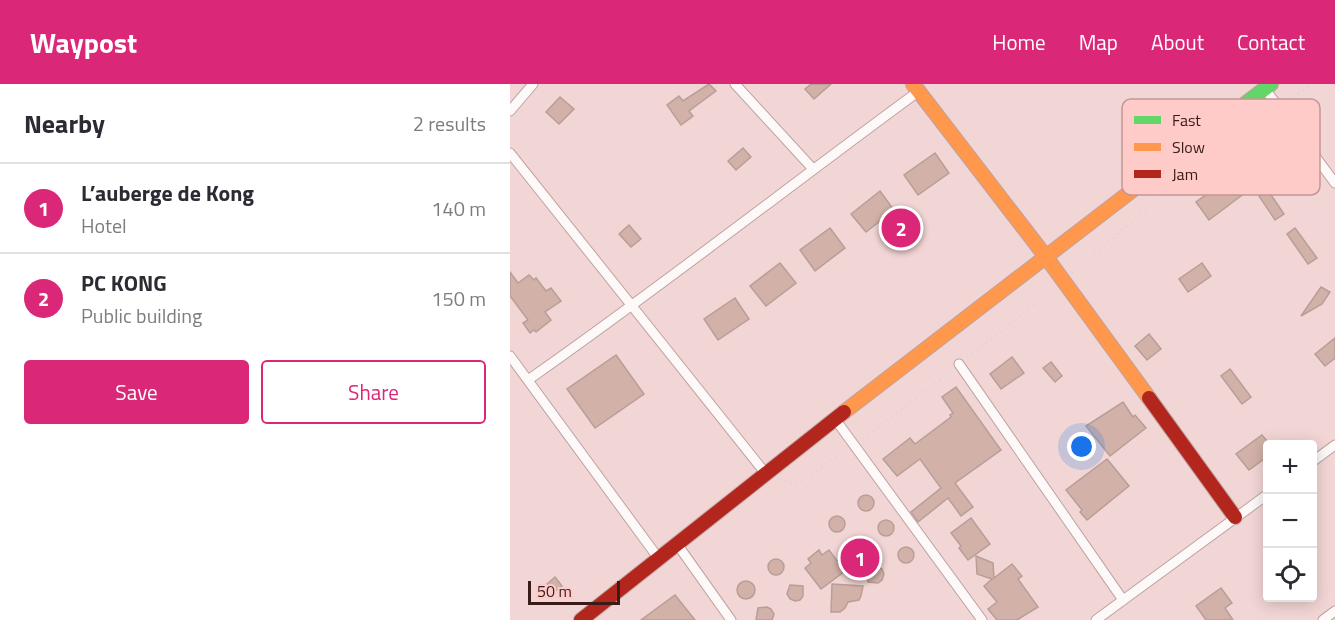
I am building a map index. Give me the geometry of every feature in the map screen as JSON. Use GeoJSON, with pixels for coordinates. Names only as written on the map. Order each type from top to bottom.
{"type":"FeatureCollection","features":[{"type":"Feature","properties":{"kind":"main road"},"geometry":{"type":"LineString","coordinates":[[1251,99],[1268,86]]}},
{"type":"Feature","properties":{"kind":"main road"},"geometry":{"type":"LineString","coordinates":[[916,88],[1046,256],[1235,517]]}},
{"type":"Feature","properties":{"kind":"main road"},"geometry":{"type":"LineString","coordinates":[[581,620],[1126,195]]}},
{"type":"Feature","properties":{"kind":"street"},"geometry":{"type":"LineString","coordinates":[[510,111],[533,84]]}},
{"type":"Feature","properties":{"kind":"street"},"geometry":{"type":"LineString","coordinates":[[735,84],[813,169]]}},
{"type":"Feature","properties":{"kind":"street"},"geometry":{"type":"LineString","coordinates":[[528,380],[632,307],[916,88]]}},
{"type":"Feature","properties":{"kind":"street"},"geometry":{"type":"LineString","coordinates":[[510,153],[766,474]]}},
{"type":"Feature","properties":{"kind":"street"},"geometry":{"type":"LineString","coordinates":[[1320,162],[1335,183]]}},
{"type":"Feature","properties":{"kind":"street"},"geometry":{"type":"LineString","coordinates":[[510,356],[658,559]]}},
{"type":"Feature","properties":{"kind":"street"},"geometry":{"type":"LineString","coordinates":[[959,364],[1123,600]]}},
{"type":"Feature","properties":{"kind":"street"},"geometry":{"type":"LineString","coordinates":[[835,420],[982,620]]}},
{"type":"Feature","properties":{"kind":"street"},"geometry":{"type":"LineString","coordinates":[[1317,459],[1335,446]]}},
{"type":"Feature","properties":{"kind":"street"},"geometry":{"type":"LineString","coordinates":[[1096,620],[1263,497]]}},
{"type":"Feature","properties":{"kind":"street"},"geometry":{"type":"LineString","coordinates":[[677,544],[731,620]]}},
{"type":"Feature","properties":{"kind":"street"},"geometry":{"type":"LineString","coordinates":[[1323,620],[1335,611]]}},
{"type":"Feature","properties":{"kind":"path"},"geometry":{"type":"LineString","coordinates":[[1291,99],[1312,84]]}},
{"type":"Feature","properties":{"kind":"path"},"geometry":{"type":"LineString","coordinates":[[766,474],[795,485],[854,446],[1064,281],[1162,195]]}},
{"type":"Feature","properties":{"kind":"building"},"geometry":{"type":"Polygon","coordinates":[[[709,84],[716,91],[689,111],[693,116],[681,125],[667,105],[679,96],[683,101],[709,84]]]}},
{"type":"Feature","properties":{"kind":"building"},"geometry":{"type":"Polygon","coordinates":[[[811,84],[831,84],[814,99],[805,89],[811,84]]]}},
{"type":"Feature","properties":{"kind":"building"},"geometry":{"type":"Polygon","coordinates":[[[560,97],[574,109],[559,124],[546,112],[560,97]]]}},
{"type":"Feature","properties":{"kind":"building"},"geometry":{"type":"Polygon","coordinates":[[[743,148],[751,157],[736,170],[728,161],[743,148]]]}},
{"type":"Feature","properties":{"kind":"building"},"geometry":{"type":"Polygon","coordinates":[[[935,153],[949,173],[918,195],[904,175],[935,153]]]}},
{"type":"Feature","properties":{"kind":"building"},"geometry":{"type":"Polygon","coordinates":[[[880,191],[894,210],[866,232],[851,214],[880,191]]]}},
{"type":"Feature","properties":{"kind":"building"},"geometry":{"type":"Polygon","coordinates":[[[1206,195],[1242,195],[1209,220],[1196,202],[1206,195]]]}},
{"type":"Feature","properties":{"kind":"building"},"geometry":{"type":"Polygon","coordinates":[[[1258,195],[1271,195],[1284,214],[1275,220],[1258,195]]]}},
{"type":"Feature","properties":{"kind":"building"},"geometry":{"type":"Polygon","coordinates":[[[629,225],[641,239],[631,247],[619,234],[629,225]]]}},
{"type":"Feature","properties":{"kind":"building"},"geometry":{"type":"Polygon","coordinates":[[[830,228],[845,248],[815,271],[800,250],[830,228]]]}},
{"type":"Feature","properties":{"kind":"building"},"geometry":{"type":"Polygon","coordinates":[[[1295,228],[1317,258],[1308,264],[1287,234],[1295,228]]]}},
{"type":"Feature","properties":{"kind":"building"},"geometry":{"type":"Polygon","coordinates":[[[780,263],[796,283],[766,306],[750,286],[780,263]]]}},
{"type":"Feature","properties":{"kind":"building"},"geometry":{"type":"Polygon","coordinates":[[[1202,263],[1211,276],[1188,292],[1179,279],[1202,263]]]}},
{"type":"Feature","properties":{"kind":"building"},"geometry":{"type":"Polygon","coordinates":[[[510,272],[518,283],[529,275],[534,280],[536,278],[546,291],[551,288],[561,301],[545,312],[551,320],[536,332],[534,330],[530,333],[523,323],[528,320],[510,296],[510,272]]]}},
{"type":"Feature","properties":{"kind":"building"},"geometry":{"type":"Polygon","coordinates":[[[1321,287],[1330,292],[1322,304],[1301,316],[1321,287]]]}},
{"type":"Feature","properties":{"kind":"building"},"geometry":{"type":"Polygon","coordinates":[[[735,298],[749,319],[718,340],[704,319],[735,298]]]}},
{"type":"Feature","properties":{"kind":"building"},"geometry":{"type":"Polygon","coordinates":[[[1149,334],[1161,349],[1147,360],[1135,346],[1149,334]]]}},
{"type":"Feature","properties":{"kind":"building"},"geometry":{"type":"Polygon","coordinates":[[[1335,338],[1335,358],[1325,366],[1315,354],[1335,338]]]}},
{"type":"Feature","properties":{"kind":"building"},"geometry":{"type":"Polygon","coordinates":[[[616,355],[644,394],[595,428],[567,389],[616,355]]]}},
{"type":"Feature","properties":{"kind":"building"},"geometry":{"type":"Polygon","coordinates":[[[1012,357],[1024,373],[1001,389],[990,374],[1012,357]]]}},
{"type":"Feature","properties":{"kind":"building"},"geometry":{"type":"Polygon","coordinates":[[[1051,362],[1062,376],[1055,382],[1043,368],[1051,362]]]}},
{"type":"Feature","properties":{"kind":"building"},"geometry":{"type":"Polygon","coordinates":[[[1230,369],[1251,397],[1242,404],[1221,376],[1230,369]]]}},
{"type":"Feature","properties":{"kind":"building"},"geometry":{"type":"Polygon","coordinates":[[[956,387],[1001,450],[955,483],[973,507],[961,516],[948,498],[918,522],[911,512],[941,488],[920,459],[897,476],[883,459],[910,438],[915,444],[951,417],[953,413],[942,397],[956,387]]]}},
{"type":"Feature","properties":{"kind":"building"},"geometry":{"type":"Polygon","coordinates":[[[1123,402],[1133,417],[1135,415],[1146,428],[1110,456],[1086,426],[1123,402]]]}},
{"type":"Feature","properties":{"kind":"building"},"geometry":{"type":"Polygon","coordinates":[[[1262,435],[1266,440],[1263,440],[1263,460],[1249,470],[1236,454],[1262,435]]]}},
{"type":"Feature","properties":{"kind":"building"},"geometry":{"type":"Polygon","coordinates":[[[1107,459],[1129,486],[1087,520],[1066,490],[1107,459]]]}},
{"type":"Feature","properties":{"kind":"building"},"geometry":{"type":"Polygon","coordinates":[[[863,495],[869,495],[874,503],[872,509],[863,511],[858,506],[858,500],[863,495]]]}},
{"type":"Feature","properties":{"kind":"building"},"geometry":{"type":"Polygon","coordinates":[[[837,516],[845,524],[837,532],[829,524],[837,516]]]}},
{"type":"Feature","properties":{"kind":"building"},"geometry":{"type":"Polygon","coordinates":[[[971,518],[990,544],[968,560],[951,533],[971,518]]]}},
{"type":"Feature","properties":{"kind":"building"},"geometry":{"type":"Polygon","coordinates":[[[886,520],[892,522],[894,528],[892,534],[886,536],[880,534],[878,528],[880,522],[886,520]]]}},
{"type":"Feature","properties":{"kind":"building"},"geometry":{"type":"Polygon","coordinates":[[[855,542],[861,543],[866,552],[862,560],[844,557],[855,542]]]}},
{"type":"Feature","properties":{"kind":"building"},"geometry":{"type":"Polygon","coordinates":[[[906,547],[912,549],[914,555],[912,561],[906,563],[900,561],[898,555],[900,549],[906,547]]]}},
{"type":"Feature","properties":{"kind":"building"},"geometry":{"type":"Polygon","coordinates":[[[819,550],[822,555],[829,550],[845,571],[821,589],[805,568],[811,563],[808,559],[819,550]]]}},
{"type":"Feature","properties":{"kind":"building"},"geometry":{"type":"Polygon","coordinates":[[[976,556],[993,563],[994,578],[1012,564],[1022,576],[1018,579],[1038,607],[1017,620],[997,620],[988,609],[997,602],[984,586],[992,579],[977,574],[976,556]]]}},
{"type":"Feature","properties":{"kind":"building"},"geometry":{"type":"Polygon","coordinates":[[[773,559],[779,559],[784,567],[782,573],[773,575],[768,570],[768,564],[773,559]]]}},
{"type":"Feature","properties":{"kind":"building"},"geometry":{"type":"Polygon","coordinates":[[[876,566],[882,569],[884,574],[882,580],[878,583],[868,582],[867,573],[870,568],[876,566]]]}},
{"type":"Feature","properties":{"kind":"building"},"geometry":{"type":"Polygon","coordinates":[[[555,577],[562,586],[554,592],[547,584],[555,577]]]}},
{"type":"Feature","properties":{"kind":"building"},"geometry":{"type":"Polygon","coordinates":[[[746,581],[752,584],[755,590],[752,596],[746,599],[740,596],[737,590],[740,584],[746,581]]]}},
{"type":"Feature","properties":{"kind":"building"},"geometry":{"type":"Polygon","coordinates":[[[832,584],[863,586],[859,600],[848,602],[840,612],[831,612],[832,584]]]}},
{"type":"Feature","properties":{"kind":"building"},"geometry":{"type":"Polygon","coordinates":[[[790,585],[803,586],[803,596],[800,600],[790,599],[787,594],[790,585]]]}},
{"type":"Feature","properties":{"kind":"building"},"geometry":{"type":"Polygon","coordinates":[[[1221,588],[1232,603],[1225,608],[1233,620],[1206,620],[1196,606],[1221,588]]]}},
{"type":"Feature","properties":{"kind":"building"},"geometry":{"type":"Polygon","coordinates":[[[675,595],[695,620],[641,620],[675,595]]]}},
{"type":"Feature","properties":{"kind":"building"},"geometry":{"type":"Polygon","coordinates":[[[767,607],[774,614],[772,620],[756,620],[758,608],[767,607]]]}},
{"type":"Feature","properties":{"kind":"traffic: fast"},"geometry":{"type":"LineString","coordinates":[[1251,99],[1271,84]]}},
{"type":"Feature","properties":{"kind":"traffic: slow"},"geometry":{"type":"LineString","coordinates":[[913,84],[1046,257],[1149,398]]}},
{"type":"Feature","properties":{"kind":"traffic: slow"},"geometry":{"type":"LineString","coordinates":[[844,412],[1126,195]]}},
{"type":"Feature","properties":{"kind":"traffic: jam"},"geometry":{"type":"LineString","coordinates":[[1149,398],[1235,517]]}},
{"type":"Feature","properties":{"kind":"traffic: jam"},"geometry":{"type":"LineString","coordinates":[[581,620],[844,412]]}},
{"type":"Feature","properties":{"kind":"place","name":"PC KONG"},"geometry":{"type":"Point","coordinates":[901,228]}},
{"type":"Feature","properties":{"kind":"place","name":"L’auberge de Kong"},"geometry":{"type":"Point","coordinates":[860,558]}}]}
